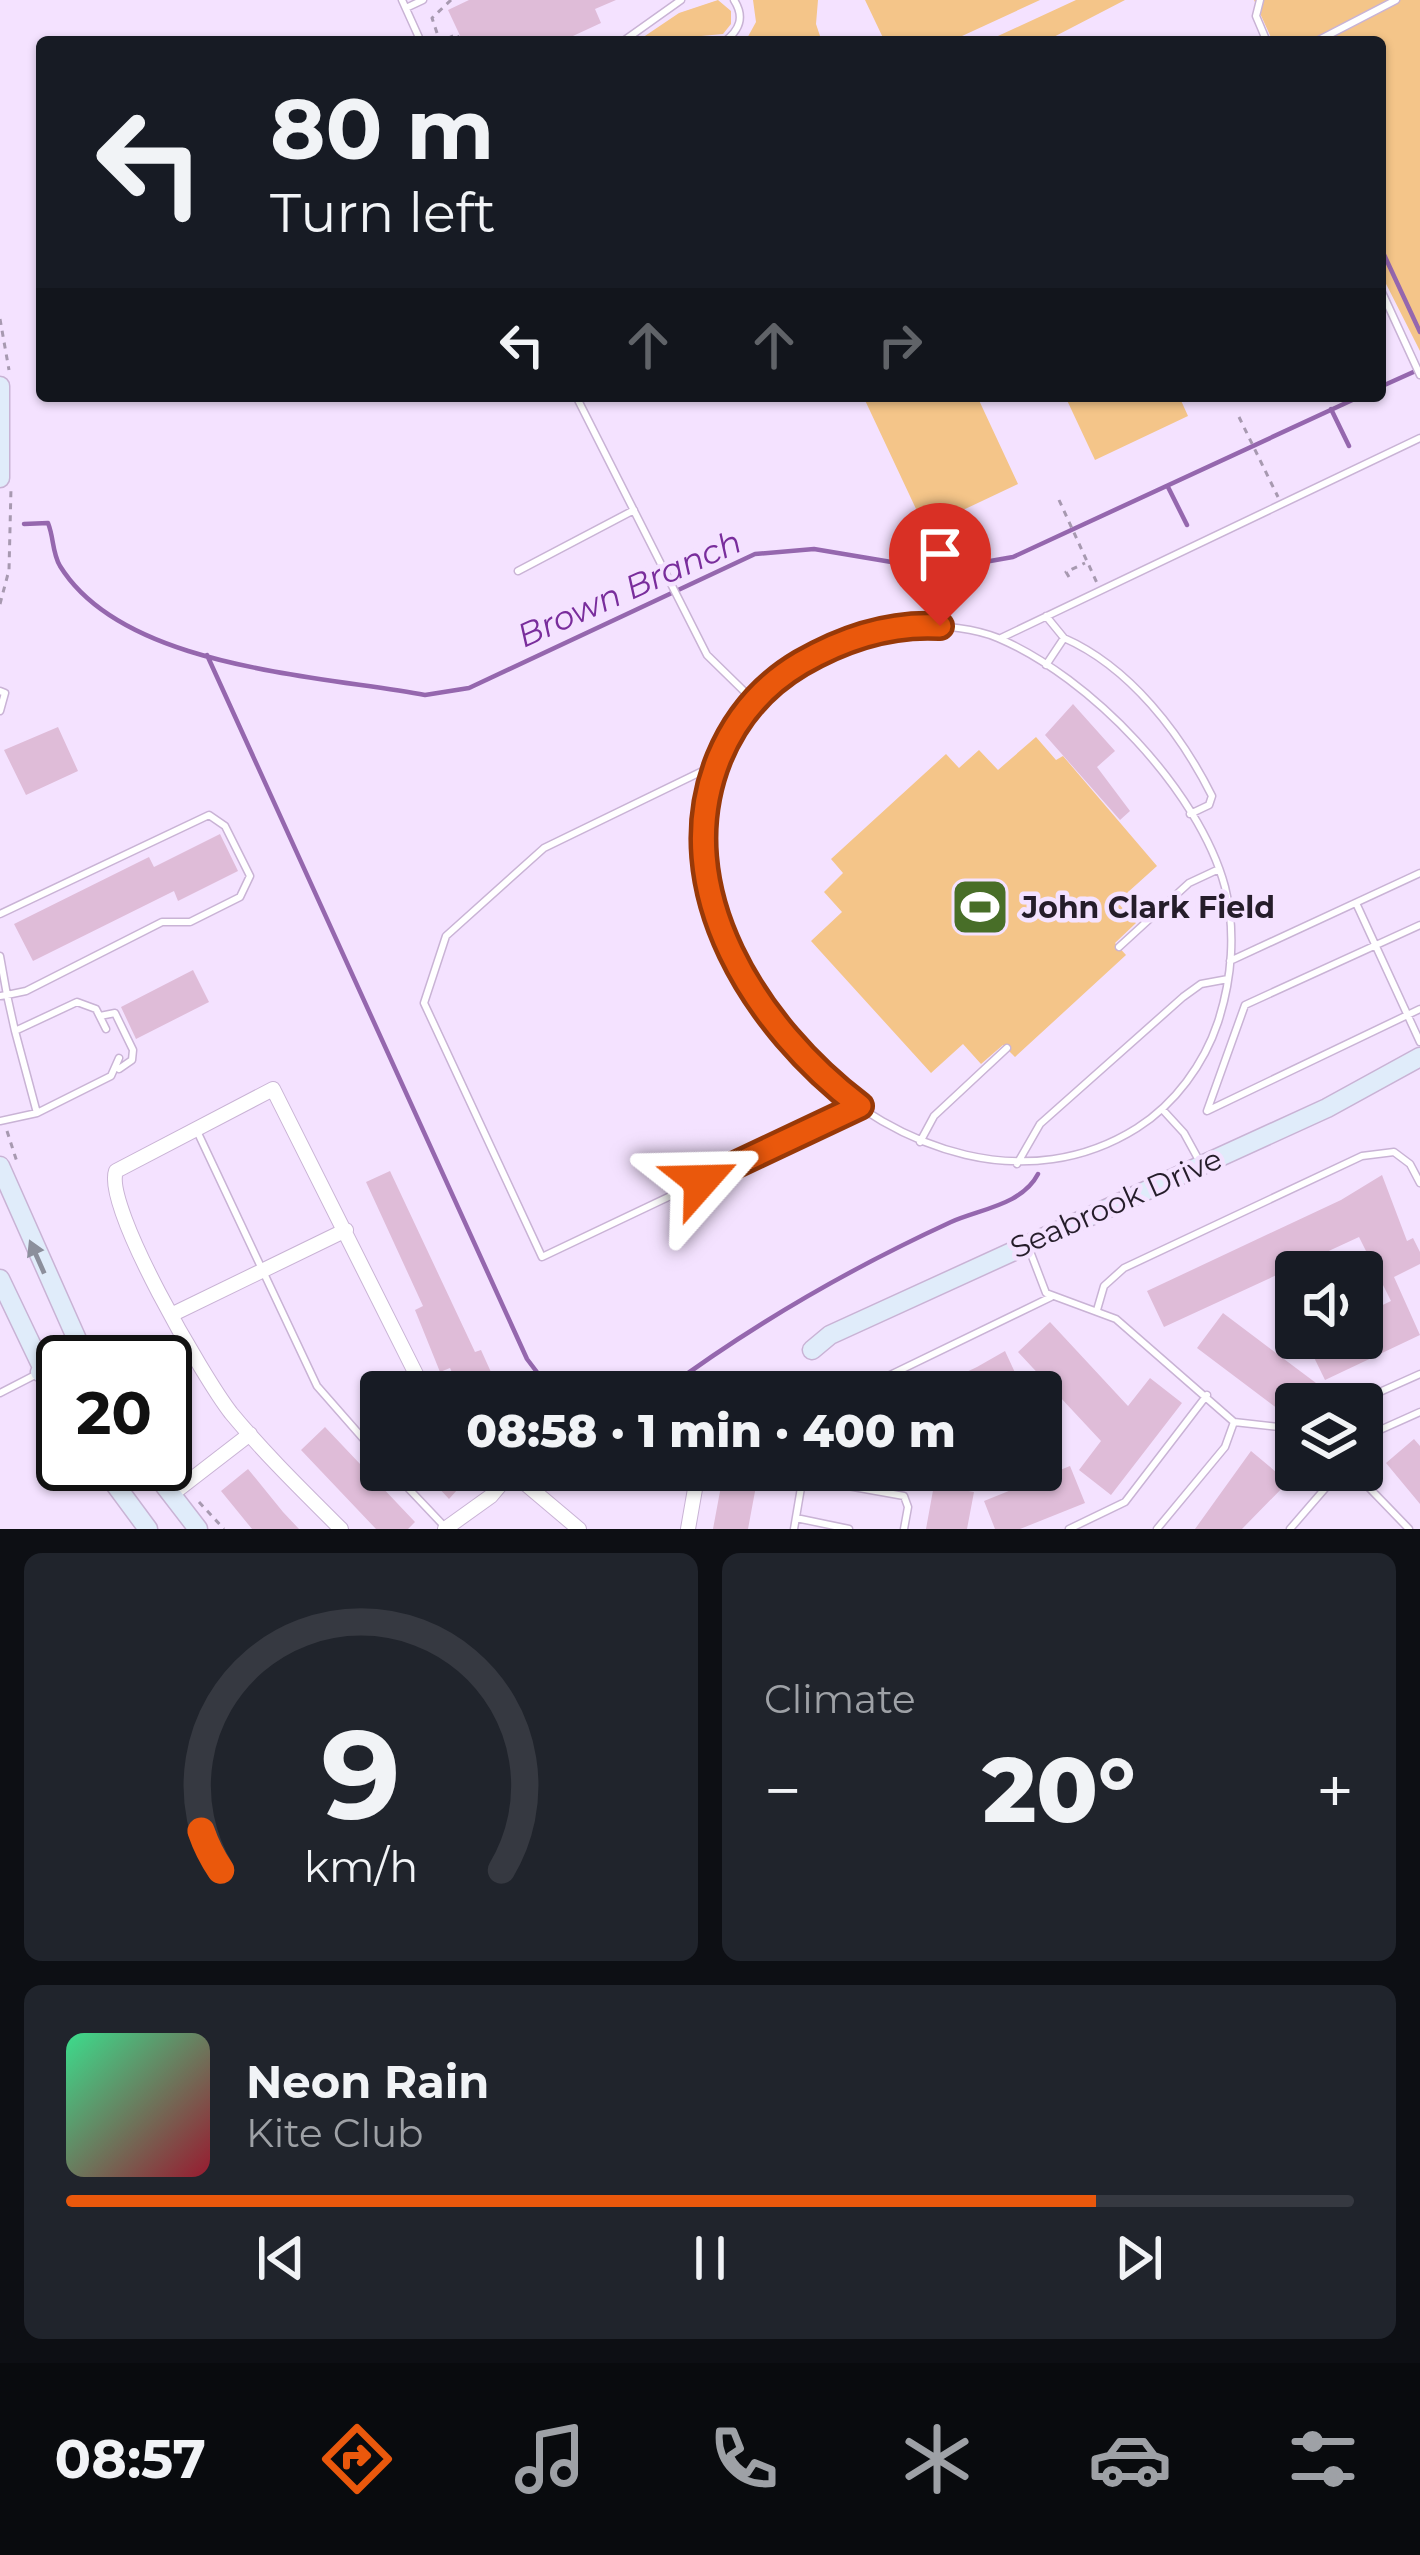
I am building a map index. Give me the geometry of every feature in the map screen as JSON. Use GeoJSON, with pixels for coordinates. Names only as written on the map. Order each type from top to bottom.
{"type":"FeatureCollection","features":[{"type":"Feature","properties":{"kind":"street"},"geometry":{"type":"LineString","coordinates":[[0,386],[0,478]]}},
{"type":"Feature","properties":{"kind":"street","name":"Seabrook Drive"},"geometry":{"type":"LineString","coordinates":[[812,1350],[830,1335],[1327,1108],[1420,1057]]}},
{"type":"Feature","properties":{"kind":"street"},"geometry":{"type":"LineString","coordinates":[[340,1529],[250,1434],[171,1315],[118,1205],[112,1177],[121,1166],[273,1088],[415,1371]]}},
{"type":"Feature","properties":{"kind":"street"},"geometry":{"type":"LineString","coordinates":[[0,1166],[75,1335]]}},
{"type":"Feature","properties":{"kind":"street"},"geometry":{"type":"LineString","coordinates":[[171,1315],[346,1230]]}},
{"type":"Feature","properties":{"kind":"street"},"geometry":{"type":"LineString","coordinates":[[0,1279],[36,1363]]}},
{"type":"Feature","properties":{"kind":"street"},"geometry":{"type":"LineString","coordinates":[[116,1491],[138,1527],[250,1434]]}},
{"type":"Feature","properties":{"kind":"street"},"geometry":{"type":"LineString","coordinates":[[168,1491],[198,1529]]}},
{"type":"Feature","properties":{"kind":"street"},"geometry":{"type":"LineString","coordinates":[[446,1529],[495,1491]]}},
{"type":"Feature","properties":{"kind":"street"},"geometry":{"type":"LineString","coordinates":[[534,1491],[579,1529]]}},
{"type":"Feature","properties":{"kind":"street"},"geometry":{"type":"LineString","coordinates":[[688,1529],[695,1491]]}},
{"type":"Feature","properties":{"kind":"lane"},"geometry":{"type":"LineString","coordinates":[[418,36],[404,4],[423,0]]}},
{"type":"Feature","properties":{"kind":"lane"},"geometry":{"type":"LineString","coordinates":[[630,36],[681,0]]}},
{"type":"Feature","properties":{"kind":"lane"},"geometry":{"type":"LineString","coordinates":[[730,36],[740,25],[741,10],[734,0]]}},
{"type":"Feature","properties":{"kind":"lane"},"geometry":{"type":"LineString","coordinates":[[1260,0],[1256,16],[1264,36]]}},
{"type":"Feature","properties":{"kind":"lane"},"geometry":{"type":"LineString","coordinates":[[1326,36],[1396,0]]}},
{"type":"Feature","properties":{"kind":"lane"},"geometry":{"type":"LineString","coordinates":[[1386,301],[1420,375]]}},
{"type":"Feature","properties":{"kind":"lane"},"geometry":{"type":"LineString","coordinates":[[579,402],[707,655],[753,700]]}},
{"type":"Feature","properties":{"kind":"lane"},"geometry":{"type":"LineString","coordinates":[[999,638],[1420,438]]}},
{"type":"Feature","properties":{"kind":"lane"},"geometry":{"type":"LineString","coordinates":[[518,572],[634,510]]}},
{"type":"Feature","properties":{"kind":"lane"},"geometry":{"type":"LineString","coordinates":[[1046,616],[1064,638],[1146,700],[1184,743],[1212,796],[1209,805],[1190,814]]}},
{"type":"Feature","properties":{"kind":"lane"},"geometry":{"type":"LineString","coordinates":[[940,626],[999,638],[1046,667],[1130,735],[1190,814],[1219,869],[1230,917],[1228,979],[1208,1047],[1162,1109],[1094,1150],[1017,1164],[964,1157],[920,1142],[860,1106],[784,1034],[726,944],[704,860],[704,813],[717,764],[753,700],[808,659],[875,631],[940,626]]}},
{"type":"Feature","properties":{"kind":"lane"},"geometry":{"type":"LineString","coordinates":[[1046,667],[1064,638]]}},
{"type":"Feature","properties":{"kind":"lane"},"geometry":{"type":"LineString","coordinates":[[0,692],[5,693],[0,711]]}},
{"type":"Feature","properties":{"kind":"lane"},"geometry":{"type":"LineString","coordinates":[[717,764],[544,848],[446,936],[424,1003],[542,1257],[860,1106]]}},
{"type":"Feature","properties":{"kind":"lane"},"geometry":{"type":"LineString","coordinates":[[0,914],[209,815],[225,826],[250,876],[240,897],[207,914],[190,922],[162,922],[26,991],[3,995]]}},
{"type":"Feature","properties":{"kind":"lane"},"geometry":{"type":"LineString","coordinates":[[1119,947],[1189,883],[1219,869]]}},
{"type":"Feature","properties":{"kind":"lane"},"geometry":{"type":"LineString","coordinates":[[1230,961],[1420,873]]}},
{"type":"Feature","properties":{"kind":"lane"},"geometry":{"type":"LineString","coordinates":[[1356,902],[1420,1042]]}},
{"type":"Feature","properties":{"kind":"lane"},"geometry":{"type":"LineString","coordinates":[[1420,925],[1245,1005],[1207,1111],[1420,1009]]}},
{"type":"Feature","properties":{"kind":"lane"},"geometry":{"type":"LineString","coordinates":[[0,956],[3,995],[37,1113]]}},
{"type":"Feature","properties":{"kind":"lane"},"geometry":{"type":"LineString","coordinates":[[1017,1164],[1040,1124],[1183,997],[1201,984],[1228,979]]}},
{"type":"Feature","properties":{"kind":"lane"},"geometry":{"type":"LineString","coordinates":[[15,1031],[84,1002],[106,1029]]}},
{"type":"Feature","properties":{"kind":"lane"},"geometry":{"type":"LineString","coordinates":[[0,1121],[37,1113],[132,1060],[133,1050],[115,1013],[100,1016]]}},
{"type":"Feature","properties":{"kind":"lane"},"geometry":{"type":"LineString","coordinates":[[920,1142],[934,1115],[1007,1048]]}},
{"type":"Feature","properties":{"kind":"lane"},"geometry":{"type":"LineString","coordinates":[[116,1071],[119,1058]]}},
{"type":"Feature","properties":{"kind":"lane"},"geometry":{"type":"LineString","coordinates":[[1162,1109],[1184,1133],[1202,1164]]}},
{"type":"Feature","properties":{"kind":"lane"},"geometry":{"type":"LineString","coordinates":[[195,1128],[317,1386],[360,1435]]}},
{"type":"Feature","properties":{"kind":"lane"},"geometry":{"type":"LineString","coordinates":[[1097,1310],[1104,1286],[1124,1268],[1362,1156],[1394,1152],[1410,1163],[1420,1183]]}},
{"type":"Feature","properties":{"kind":"lane"},"geometry":{"type":"LineString","coordinates":[[1027,1243],[1052,1296]]}},
{"type":"Feature","properties":{"kind":"lane"},"geometry":{"type":"LineString","coordinates":[[898,1371],[1052,1296],[1097,1310],[1207,1395],[1234,1423],[1275,1427]]}},
{"type":"Feature","properties":{"kind":"lane"},"geometry":{"type":"LineString","coordinates":[[0,1393],[36,1374]]}},
{"type":"Feature","properties":{"kind":"lane"},"geometry":{"type":"LineString","coordinates":[[1383,1390],[1420,1374]]}},
{"type":"Feature","properties":{"kind":"lane"},"geometry":{"type":"LineString","coordinates":[[1069,1529],[1125,1502],[1207,1395]]}},
{"type":"Feature","properties":{"kind":"lane"},"geometry":{"type":"LineString","coordinates":[[1383,1429],[1420,1412]]}},
{"type":"Feature","properties":{"kind":"lane"},"geometry":{"type":"LineString","coordinates":[[1157,1529],[1225,1447],[1234,1423]]}},
{"type":"Feature","properties":{"kind":"lane"},"geometry":{"type":"LineString","coordinates":[[411,1491],[446,1529]]}},
{"type":"Feature","properties":{"kind":"lane"},"geometry":{"type":"LineString","coordinates":[[794,1529],[800,1491]]}},
{"type":"Feature","properties":{"kind":"lane"},"geometry":{"type":"LineString","coordinates":[[881,1491],[904,1496],[908,1507],[904,1529]]}},
{"type":"Feature","properties":{"kind":"lane"},"geometry":{"type":"LineString","coordinates":[[1290,1529],[1323,1491]]}},
{"type":"Feature","properties":{"kind":"lane"},"geometry":{"type":"LineString","coordinates":[[1372,1491],[1409,1529]]}},
{"type":"Feature","properties":{"kind":"lane"},"geometry":{"type":"LineString","coordinates":[[796,1518],[849,1529]]}},
{"type":"Feature","properties":{"kind":"path"},"geometry":{"type":"LineString","coordinates":[[438,36],[432,18],[451,0]]}},
{"type":"Feature","properties":{"kind":"path"},"geometry":{"type":"LineString","coordinates":[[1239,417],[1281,504]]}},
{"type":"Feature","properties":{"kind":"path"},"geometry":{"type":"LineString","coordinates":[[1059,500],[1100,590]]}},
{"type":"Feature","properties":{"kind":"path"},"geometry":{"type":"LineString","coordinates":[[1069,577],[1066,572],[1087,562]]}},
{"type":"Feature","properties":{"kind":"shaded area"},"geometry":{"type":"Polygon","coordinates":[[[718,0],[731,11],[731,24],[723,34],[645,36],[679,13],[718,0]]]}},
{"type":"Feature","properties":{"kind":"shaded area"},"geometry":{"type":"Polygon","coordinates":[[[753,0],[818,0],[820,36],[748,36],[756,22],[753,0]]]}},
{"type":"Feature","properties":{"kind":"shaded area"},"geometry":{"type":"Polygon","coordinates":[[[865,0],[1040,0],[962,36],[882,36],[865,0]]]}},
{"type":"Feature","properties":{"kind":"shaded area"},"geometry":{"type":"Polygon","coordinates":[[[1076,0],[1125,0],[1056,36],[998,36],[1076,0]]]}},
{"type":"Feature","properties":{"kind":"shaded area"},"geometry":{"type":"Polygon","coordinates":[[[1254,0],[1420,0],[1420,351],[1386,284],[1386,36],[1270,36],[1254,0]]]}},
{"type":"Feature","properties":{"kind":"shaded area"},"geometry":{"type":"Polygon","coordinates":[[[866,402],[980,402],[1018,484],[925,528],[866,402]]]}},
{"type":"Feature","properties":{"kind":"shaded area"},"geometry":{"type":"Polygon","coordinates":[[[1068,402],[1182,402],[1188,416],[1095,460],[1068,402]]]}},
{"type":"Feature","properties":{"kind":"shaded area","name":"John Clark Field"},"geometry":{"type":"Polygon","coordinates":[[[1036,737],[1056,760],[1063,756],[1157,866],[1117,902],[1136,923],[1115,943],[1126,955],[1015,1057],[1003,1045],[981,1064],[963,1044],[931,1073],[811,941],[842,912],[824,892],[843,873],[831,859],[946,754],[959,768],[979,750],[998,770],[1036,737]]]}},
{"type":"Feature","properties":{"kind":"building"},"geometry":{"type":"Polygon","coordinates":[[[469,0],[616,0],[595,9],[601,23],[573,36],[460,36],[448,10],[469,0]]]}},
{"type":"Feature","properties":{"kind":"building"},"geometry":{"type":"Polygon","coordinates":[[[1073,704],[1115,751],[1097,767],[1130,811],[1120,820],[1045,735],[1073,704]]]}},
{"type":"Feature","properties":{"kind":"building"},"geometry":{"type":"Polygon","coordinates":[[[58,727],[78,771],[26,795],[4,750],[58,727]]]}},
{"type":"Feature","properties":{"kind":"building"},"geometry":{"type":"Polygon","coordinates":[[[220,834],[238,871],[178,901],[174,891],[33,961],[14,924],[149,857],[154,867],[220,834]]]}},
{"type":"Feature","properties":{"kind":"building"},"geometry":{"type":"Polygon","coordinates":[[[193,970],[209,1002],[136,1039],[121,1007],[193,970]]]}},
{"type":"Feature","properties":{"kind":"building"},"geometry":{"type":"Polygon","coordinates":[[[390,1171],[475,1352],[481,1350],[490,1371],[440,1371],[415,1310],[423,1306],[366,1182],[390,1171]]]}},
{"type":"Feature","properties":{"kind":"building"},"geometry":{"type":"Polygon","coordinates":[[[1382,1175],[1407,1241],[1413,1238],[1420,1252],[1420,1264],[1394,1277],[1420,1335],[1383,1353],[1383,1305],[1391,1301],[1383,1285],[1383,1251],[1366,1251],[1359,1237],[1329,1251],[1275,1251],[1275,1276],[1164,1327],[1147,1291],[1341,1200],[1382,1175]]]}},
{"type":"Feature","properties":{"kind":"building"},"geometry":{"type":"Polygon","coordinates":[[[1223,1313],[1275,1352],[1275,1359],[1284,1359],[1316,1383],[1275,1383],[1275,1407],[1197,1348],[1223,1313]]]}},
{"type":"Feature","properties":{"kind":"building"},"geometry":{"type":"Polygon","coordinates":[[[1050,1322],[1128,1406],[1150,1378],[1182,1403],[1111,1495],[1079,1470],[1101,1441],[1062,1399],[1062,1371],[1036,1371],[1018,1352],[1050,1322]]]}},
{"type":"Feature","properties":{"kind":"building"},"geometry":{"type":"Polygon","coordinates":[[[1005,1351],[1014,1371],[969,1371],[1005,1351]]]}},
{"type":"Feature","properties":{"kind":"building"},"geometry":{"type":"Polygon","coordinates":[[[1315,1359],[1369,1359],[1325,1380],[1315,1359]]]}},
{"type":"Feature","properties":{"kind":"building"},"geometry":{"type":"Polygon","coordinates":[[[325,1427],[360,1464],[360,1491],[386,1491],[415,1522],[408,1529],[376,1529],[301,1450],[325,1427]]]}},
{"type":"Feature","properties":{"kind":"building"},"geometry":{"type":"Polygon","coordinates":[[[1414,1439],[1420,1446],[1420,1504],[1386,1463],[1414,1439]]]}},
{"type":"Feature","properties":{"kind":"building"},"geometry":{"type":"Polygon","coordinates":[[[1251,1451],[1275,1471],[1275,1491],[1279,1491],[1242,1529],[1195,1529],[1251,1451]]]}},
{"type":"Feature","properties":{"kind":"building"},"geometry":{"type":"Polygon","coordinates":[[[1070,1466],[1085,1503],[1020,1529],[995,1529],[984,1501],[1009,1491],[1062,1491],[1062,1469],[1070,1466]]]}},
{"type":"Feature","properties":{"kind":"building"},"geometry":{"type":"Polygon","coordinates":[[[248,1469],[299,1529],[252,1529],[221,1491],[248,1469]]]}},
{"type":"Feature","properties":{"kind":"building"},"geometry":{"type":"Polygon","coordinates":[[[720,1491],[755,1491],[748,1529],[713,1529],[720,1491]]]}},
{"type":"Feature","properties":{"kind":"building"},"geometry":{"type":"Polygon","coordinates":[[[933,1491],[974,1492],[967,1529],[926,1529],[933,1491]]]}},
{"type":"Feature","properties":{"kind":"waterway"},"geometry":{"type":"LineString","coordinates":[[1386,259],[1420,332]]}},
{"type":"Feature","properties":{"kind":"waterway","name":"Brown Branch"},"geometry":{"type":"LineString","coordinates":[[1386,384],[1420,369]]}},
{"type":"Feature","properties":{"kind":"waterway","name":"Brown Branch"},"geometry":{"type":"LineString","coordinates":[[24,524],[48,523],[60,566],[89,600],[128,626],[174,646],[278,672],[425,695],[469,688],[755,554],[814,549],[939,570],[1013,557],[1348,402]]}},
{"type":"Feature","properties":{"kind":"waterway"},"geometry":{"type":"LineString","coordinates":[[1331,409],[1349,446]]}},
{"type":"Feature","properties":{"kind":"waterway"},"geometry":{"type":"LineString","coordinates":[[1168,487],[1187,525]]}},
{"type":"Feature","properties":{"kind":"waterway"},"geometry":{"type":"LineString","coordinates":[[207,655],[536,1371]]}},
{"type":"Feature","properties":{"kind":"waterway"},"geometry":{"type":"LineString","coordinates":[[692,1371],[838,1279],[951,1222],[1022,1193],[1038,1174]]}},
{"type":"Feature","properties":{"kind":"place","name":"John Clark Field"},"geometry":{"type":"Point","coordinates":[980,907]}},
{"type":"Feature","properties":{"kind":"route"},"geometry":{"type":"LineString","coordinates":[[701,1181],[860,1106],[784,1034],[748,983],[719,928],[705,874],[703,836],[709,788],[724,746],[753,700],[808,659],[875,631],[940,626]]}}]}
